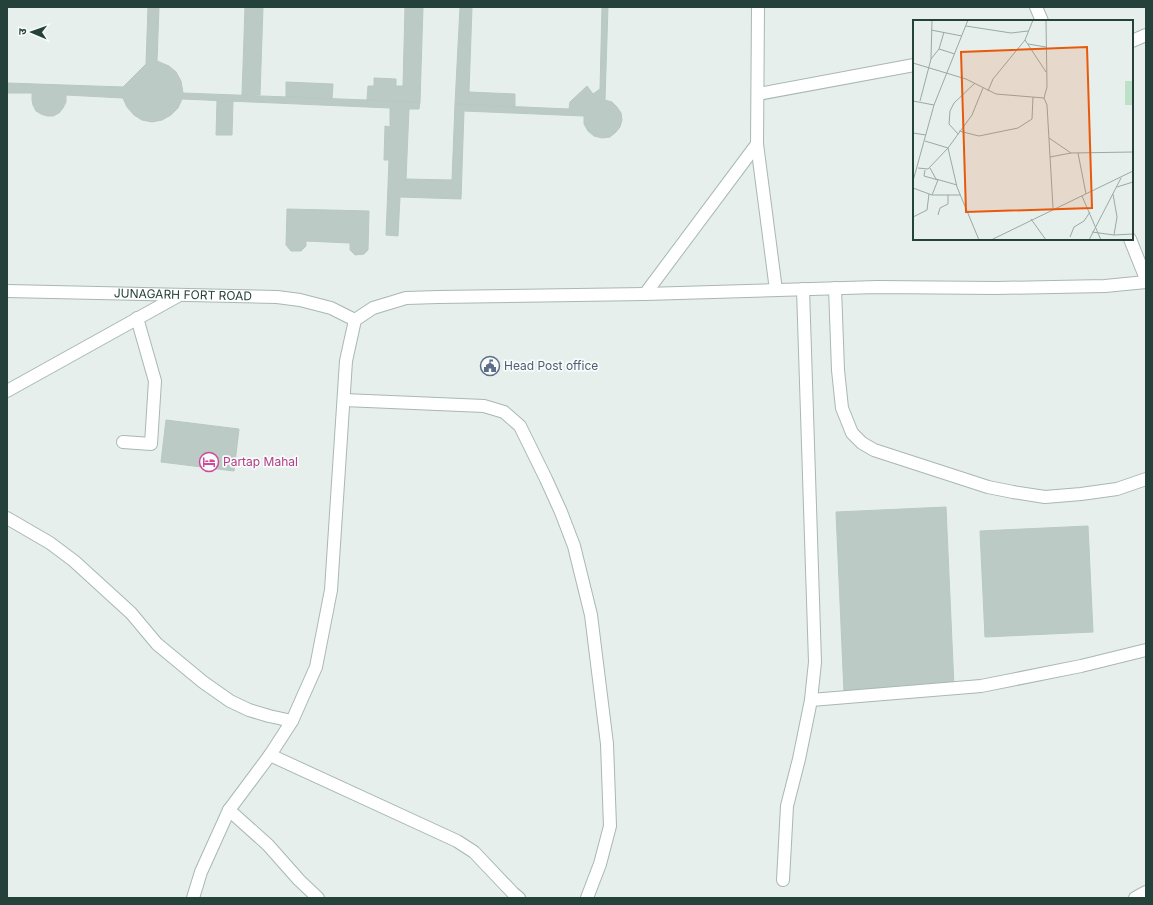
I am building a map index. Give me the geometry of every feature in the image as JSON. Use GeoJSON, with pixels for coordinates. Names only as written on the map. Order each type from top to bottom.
{"type":"FeatureCollection","features":[{"type":"Feature","properties":{"kind":"street"},"geometry":{"type":"LineString","coordinates":[[758,7],[757,144],[776,290]]}},
{"type":"Feature","properties":{"kind":"street"},"geometry":{"type":"LineString","coordinates":[[1036,7],[1042,20]]}},
{"type":"Feature","properties":{"kind":"street"},"geometry":{"type":"LineString","coordinates":[[1133,41],[1146,35]]}},
{"type":"Feature","properties":{"kind":"street"},"geometry":{"type":"LineString","coordinates":[[758,94],[913,65]]}},
{"type":"Feature","properties":{"kind":"street"},"geometry":{"type":"LineString","coordinates":[[645,294],[757,144]]}},
{"type":"Feature","properties":{"kind":"street"},"geometry":{"type":"LineString","coordinates":[[1130,240],[1146,279]]}},
{"type":"Feature","properties":{"kind":"street"},"geometry":{"type":"LineString","coordinates":[[193,898],[201,872],[229,810],[270,755],[292,721],[316,667],[331,590],[346,361],[355,320],[373,308],[406,298],[645,294],[835,288],[1105,286],[1146,282]]}},
{"type":"Feature","properties":{"kind":"street"},"geometry":{"type":"LineString","coordinates":[[835,288],[838,370],[842,408],[852,433],[862,443],[874,450],[988,487],[1045,497],[1116,489],[1146,479]]}},
{"type":"Feature","properties":{"kind":"street"},"geometry":{"type":"LineString","coordinates":[[783,880],[787,806],[799,759],[811,700],[815,662],[803,289]]}},
{"type":"Feature","properties":{"kind":"street","name":"JUNAGARH FORT ROAD"},"geometry":{"type":"LineString","coordinates":[[7,291],[278,297],[300,300],[331,308],[355,320]]}},
{"type":"Feature","properties":{"kind":"street"},"geometry":{"type":"LineString","coordinates":[[7,390],[179,295]]}},
{"type":"Feature","properties":{"kind":"street"},"geometry":{"type":"LineString","coordinates":[[123,442],[151,444],[156,381],[137,318]]}},
{"type":"Feature","properties":{"kind":"street"},"geometry":{"type":"LineString","coordinates":[[344,400],[484,406],[504,412],[520,426],[546,479],[574,546],[589,608],[607,744],[610,826],[600,864],[587,898]]}},
{"type":"Feature","properties":{"kind":"street"},"geometry":{"type":"LineString","coordinates":[[7,518],[50,543],[74,561],[131,613],[157,644],[203,682],[230,701],[249,710],[292,721]]}},
{"type":"Feature","properties":{"kind":"street"},"geometry":{"type":"LineString","coordinates":[[811,700],[981,686],[1081,666],[1146,650]]}},
{"type":"Feature","properties":{"kind":"street"},"geometry":{"type":"LineString","coordinates":[[270,755],[457,841],[474,852],[519,898]]}},
{"type":"Feature","properties":{"kind":"street"},"geometry":{"type":"LineString","coordinates":[[229,810],[268,845],[318,898]]}},
{"type":"Feature","properties":{"kind":"street"},"geometry":{"type":"LineString","coordinates":[[1135,898],[1146,892]]}},
{"type":"Feature","properties":{"kind":"building"},"geometry":{"type":"Polygon","coordinates":[[[148,7],[159,7],[157,61],[169,66],[176,72],[181,81],[183,93],[420,102],[419,109],[409,109],[406,179],[452,180],[455,104],[569,109],[570,102],[587,86],[593,94],[600,89],[602,7],[608,7],[605,100],[612,102],[617,107],[621,113],[622,120],[620,127],[616,132],[610,137],[602,138],[594,136],[588,131],[584,124],[584,116],[464,111],[461,199],[400,197],[398,236],[386,235],[389,160],[384,160],[385,126],[390,127],[390,108],[182,99],[178,108],[171,115],[162,120],[152,122],[142,120],[134,115],[127,107],[123,98],[66,95],[66,102],[59,113],[53,116],[47,116],[36,111],[33,105],[32,93],[7,93],[7,83],[123,87],[146,64],[148,7]]]}},
{"type":"Feature","properties":{"kind":"building"},"geometry":{"type":"Polygon","coordinates":[[[245,7],[263,7],[260,95],[242,95],[245,7]]]}},
{"type":"Feature","properties":{"kind":"building"},"geometry":{"type":"Polygon","coordinates":[[[405,7],[423,7],[420,102],[367,100],[368,86],[374,86],[374,78],[396,79],[396,86],[403,86],[405,7]]]}},
{"type":"Feature","properties":{"kind":"building"},"geometry":{"type":"Polygon","coordinates":[[[460,7],[472,7],[469,92],[515,94],[515,107],[455,104],[460,7]]]}},
{"type":"Feature","properties":{"kind":"building"},"geometry":{"type":"Polygon","coordinates":[[[286,82],[333,84],[332,99],[286,97],[286,82]]]}},
{"type":"Feature","properties":{"kind":"building"},"geometry":{"type":"Polygon","coordinates":[[[217,101],[233,101],[232,135],[216,135],[217,101]]]}},
{"type":"Feature","properties":{"kind":"building"},"geometry":{"type":"Polygon","coordinates":[[[287,209],[369,211],[368,250],[364,254],[355,255],[350,250],[350,243],[306,241],[306,246],[301,251],[291,251],[286,245],[287,209]]]}},
{"type":"Feature","properties":{"kind":"building"},"geometry":{"type":"Polygon","coordinates":[[[166,420],[239,429],[234,471],[161,462],[166,420]]]}},
{"type":"Feature","properties":{"kind":"building"},"geometry":{"type":"Polygon","coordinates":[[[946,507],[954,687],[844,693],[836,512],[946,507]]]}},
{"type":"Feature","properties":{"kind":"building"},"geometry":{"type":"Polygon","coordinates":[[[1088,526],[1093,632],[985,637],[980,531],[1088,526]]]}},
{"type":"Feature","properties":{"kind":"place","name":"Head Post office"},"geometry":{"type":"Point","coordinates":[490,366]}},
{"type":"Feature","properties":{"kind":"place","name":"Partap Mahal"},"geometry":{"type":"Point","coordinates":[209,462]}}]}
